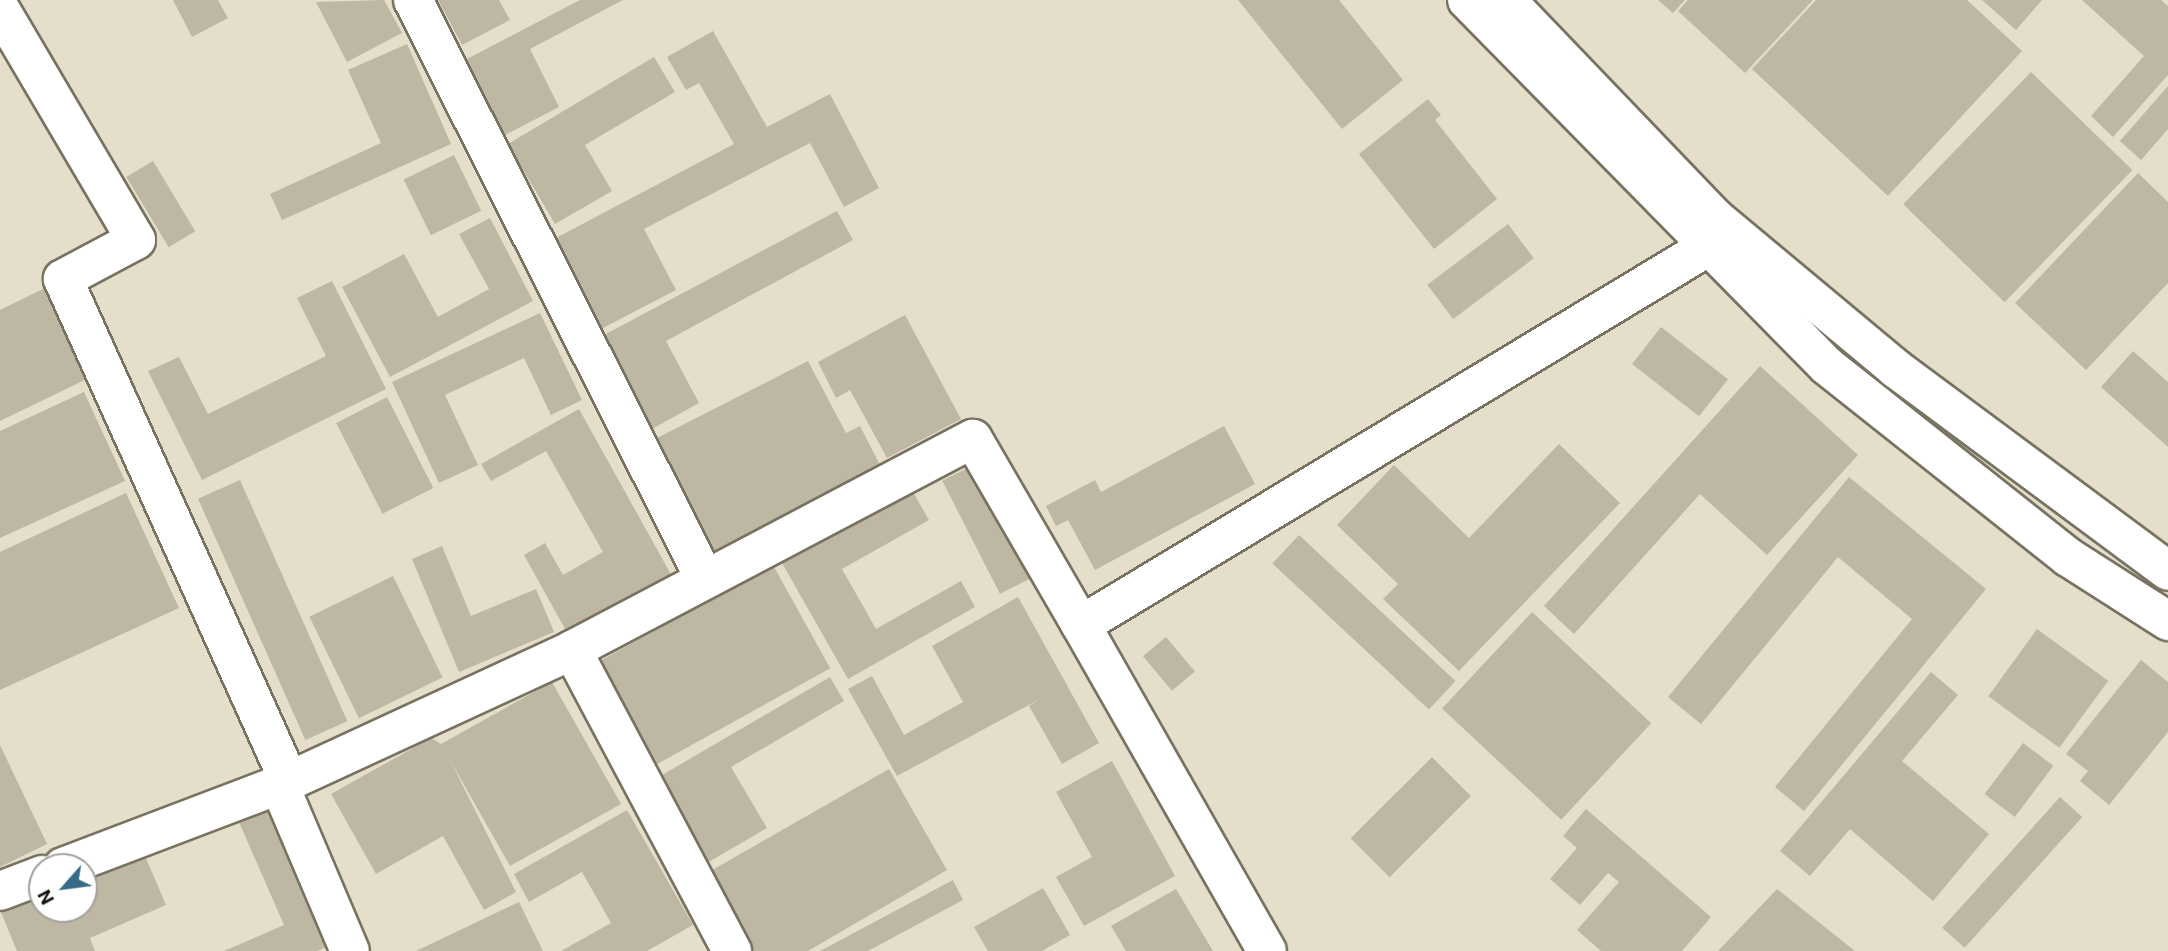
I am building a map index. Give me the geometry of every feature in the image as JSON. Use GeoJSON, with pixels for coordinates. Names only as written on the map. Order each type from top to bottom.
{"type":"FeatureCollection","features":[{"type":"Feature","properties":{"kind":"street"},"geometry":{"type":"LineString","coordinates":[[413,0],[705,579]]}},
{"type":"Feature","properties":{"kind":"street"},"geometry":{"type":"LineString","coordinates":[[1467,0],[1706,248],[1827,366],[2068,557],[2168,621]]}},
{"type":"Feature","properties":{"kind":"street"},"geometry":{"type":"LineString","coordinates":[[1506,0],[1714,217],[1895,368],[2168,571]]}},
{"type":"Feature","properties":{"kind":"street"},"geometry":{"type":"LineString","coordinates":[[0,9],[136,240],[63,279],[284,782],[350,951]]}},
{"type":"Feature","properties":{"kind":"street"},"geometry":{"type":"LineString","coordinates":[[1081,625],[1706,248]]}},
{"type":"Feature","properties":{"kind":"street"},"geometry":{"type":"LineString","coordinates":[[98,854],[284,782],[572,650],[974,439],[1267,951]]}},
{"type":"Feature","properties":{"kind":"street"},"geometry":{"type":"LineString","coordinates":[[572,650],[732,951]]}},
{"type":"Feature","properties":{"kind":"street"},"geometry":{"type":"LineString","coordinates":[[0,891],[28,880]]}},
{"type":"Feature","properties":{"kind":"building"},"geometry":{"type":"Polygon","coordinates":[[[173,0],[218,0],[228,18],[192,37],[173,0]]]}},
{"type":"Feature","properties":{"kind":"building"},"geometry":{"type":"Polygon","coordinates":[[[384,0],[402,33],[347,62],[316,2],[384,0]]]}},
{"type":"Feature","properties":{"kind":"building"},"geometry":{"type":"Polygon","coordinates":[[[438,0],[499,0],[510,20],[462,45],[438,0]]]}},
{"type":"Feature","properties":{"kind":"building"},"geometry":{"type":"Polygon","coordinates":[[[580,0],[623,0],[530,49],[559,107],[505,135],[465,60],[580,0]]]}},
{"type":"Feature","properties":{"kind":"building"},"geometry":{"type":"Polygon","coordinates":[[[1238,0],[1339,0],[1403,80],[1342,129],[1238,0]]]}},
{"type":"Feature","properties":{"kind":"building"},"geometry":{"type":"Polygon","coordinates":[[[1658,0],[1685,0],[1673,13],[1658,0]]]}},
{"type":"Feature","properties":{"kind":"building"},"geometry":{"type":"Polygon","coordinates":[[[1688,0],[1813,0],[1745,73],[1678,11],[1688,0]]]}},
{"type":"Feature","properties":{"kind":"building"},"geometry":{"type":"Polygon","coordinates":[[[1816,0],[1967,0],[2022,51],[1888,196],[1752,69],[1816,0]]]}},
{"type":"Feature","properties":{"kind":"building"},"geometry":{"type":"Polygon","coordinates":[[[1982,0],[2042,0],[2016,30],[1982,0]]]}},
{"type":"Feature","properties":{"kind":"building"},"geometry":{"type":"Polygon","coordinates":[[[2082,0],[2161,0],[2168,6],[2168,75],[2113,137],[2091,116],[2144,56],[2082,0]]]}},
{"type":"Feature","properties":{"kind":"building"},"geometry":{"type":"Polygon","coordinates":[[[713,31],[767,127],[830,94],[879,188],[844,207],[810,143],[644,229],[676,290],[601,329],[554,239],[734,144],[699,83],[686,90],[667,57],[713,31]]]}},
{"type":"Feature","properties":{"kind":"building"},"geometry":{"type":"Polygon","coordinates":[[[407,44],[451,144],[282,220],[270,194],[381,143],[348,70],[407,44]]]}},
{"type":"Feature","properties":{"kind":"building"},"geometry":{"type":"Polygon","coordinates":[[[654,57],[675,92],[585,145],[612,191],[555,224],[508,144],[654,57]]]}},
{"type":"Feature","properties":{"kind":"building"},"geometry":{"type":"Polygon","coordinates":[[[2031,72],[2132,170],[2005,302],[1903,204],[2031,72]]]}},
{"type":"Feature","properties":{"kind":"building"},"geometry":{"type":"Polygon","coordinates":[[[2168,86],[2168,129],[2141,160],[2120,141],[2168,86]]]}},
{"type":"Feature","properties":{"kind":"building"},"geometry":{"type":"Polygon","coordinates":[[[1428,99],[1441,115],[1435,120],[1497,199],[1434,249],[1359,154],[1428,99]]]}},
{"type":"Feature","properties":{"kind":"building"},"geometry":{"type":"Polygon","coordinates":[[[454,155],[481,211],[431,235],[404,180],[454,155]]]}},
{"type":"Feature","properties":{"kind":"building"},"geometry":{"type":"Polygon","coordinates":[[[153,161],[195,231],[169,247],[126,177],[153,161]]]}},
{"type":"Feature","properties":{"kind":"building"},"geometry":{"type":"Polygon","coordinates":[[[2138,173],[2168,202],[2168,283],[2086,370],[2015,303],[2138,173]]]}},
{"type":"Feature","properties":{"kind":"building"},"geometry":{"type":"Polygon","coordinates":[[[837,211],[853,240],[666,341],[699,403],[652,429],[602,336],[837,211]]]}},
{"type":"Feature","properties":{"kind":"building"},"geometry":{"type":"Polygon","coordinates":[[[490,218],[533,301],[390,377],[342,287],[404,254],[438,317],[489,289],[459,234],[490,218]]]}},
{"type":"Feature","properties":{"kind":"building"},"geometry":{"type":"Polygon","coordinates":[[[1508,224],[1534,258],[1453,319],[1427,285],[1508,224]]]}},
{"type":"Feature","properties":{"kind":"building"},"geometry":{"type":"Polygon","coordinates":[[[332,281],[386,389],[202,480],[148,371],[179,357],[208,414],[326,356],[297,298],[332,281]]]}},
{"type":"Feature","properties":{"kind":"building"},"geometry":{"type":"Polygon","coordinates":[[[49,286],[93,376],[0,421],[0,310],[49,286]]]}},
{"type":"Feature","properties":{"kind":"building"},"geometry":{"type":"Polygon","coordinates":[[[540,313],[582,400],[551,415],[524,358],[445,395],[478,465],[439,483],[392,382],[540,313]]]}},
{"type":"Feature","properties":{"kind":"building"},"geometry":{"type":"Polygon","coordinates":[[[905,315],[961,419],[887,458],[850,390],[836,398],[818,362],[905,315]]]}},
{"type":"Feature","properties":{"kind":"building"},"geometry":{"type":"Polygon","coordinates":[[[1661,327],[1728,379],[1699,416],[1632,364],[1661,327]]]}},
{"type":"Feature","properties":{"kind":"building"},"geometry":{"type":"Polygon","coordinates":[[[2133,351],[2168,382],[2168,447],[2101,387],[2133,351]]]}},
{"type":"Feature","properties":{"kind":"building"},"geometry":{"type":"Polygon","coordinates":[[[808,361],[846,433],[860,426],[881,467],[712,555],[653,440],[808,361]]]}},
{"type":"Feature","properties":{"kind":"building"},"geometry":{"type":"Polygon","coordinates":[[[1760,366],[1858,455],[1767,555],[1700,494],[1574,634],[1544,606],[1760,366]]]}},
{"type":"Feature","properties":{"kind":"building"},"geometry":{"type":"Polygon","coordinates":[[[84,392],[125,481],[0,538],[0,431],[84,392]]]}},
{"type":"Feature","properties":{"kind":"building"},"geometry":{"type":"Polygon","coordinates":[[[387,397],[433,488],[383,514],[336,423],[387,397]]]}},
{"type":"Feature","properties":{"kind":"building"},"geometry":{"type":"Polygon","coordinates":[[[579,409],[673,578],[569,636],[524,555],[545,543],[563,575],[603,552],[546,451],[491,481],[481,464],[579,409]]]}},
{"type":"Feature","properties":{"kind":"building"},"geometry":{"type":"Polygon","coordinates":[[[1224,426],[1255,484],[1095,570],[1068,520],[1056,526],[1046,506],[1095,480],[1101,492],[1224,426]]]}},
{"type":"Feature","properties":{"kind":"building"},"geometry":{"type":"Polygon","coordinates":[[[1559,444],[1620,503],[1459,671],[1383,599],[1398,584],[1337,525],[1394,465],[1469,538],[1559,444]]]}},
{"type":"Feature","properties":{"kind":"building"},"geometry":{"type":"Polygon","coordinates":[[[977,463],[1035,576],[1000,594],[942,481],[977,463]]]}},
{"type":"Feature","properties":{"kind":"building"},"geometry":{"type":"Polygon","coordinates":[[[1849,477],[1986,589],[1804,811],[1775,787],[1912,619],[1838,557],[1701,724],[1668,697],[1849,477]]]}},
{"type":"Feature","properties":{"kind":"building"},"geometry":{"type":"Polygon","coordinates":[[[240,480],[347,721],[305,740],[198,499],[240,480]]]}},
{"type":"Feature","properties":{"kind":"building"},"geometry":{"type":"Polygon","coordinates":[[[908,483],[929,520],[842,569],[876,629],[961,581],[975,607],[848,679],[778,556],[908,483]]]}},
{"type":"Feature","properties":{"kind":"building"},"geometry":{"type":"Polygon","coordinates":[[[126,493],[179,608],[0,690],[0,552],[126,493]]]}},
{"type":"Feature","properties":{"kind":"building"},"geometry":{"type":"Polygon","coordinates":[[[1299,535],[1456,681],[1429,709],[1272,564],[1299,535]]]}},
{"type":"Feature","properties":{"kind":"building"},"geometry":{"type":"Polygon","coordinates":[[[442,546],[471,616],[536,589],[554,632],[459,672],[412,559],[442,546]]]}},
{"type":"Feature","properties":{"kind":"building"},"geometry":{"type":"Polygon","coordinates":[[[773,565],[830,668],[655,765],[598,662],[773,565]]]}},
{"type":"Feature","properties":{"kind":"building"},"geometry":{"type":"Polygon","coordinates":[[[393,576],[443,678],[359,718],[309,617],[393,576]]]}},
{"type":"Feature","properties":{"kind":"building"},"geometry":{"type":"Polygon","coordinates":[[[1018,597],[1099,743],[1062,764],[1029,706],[1040,699],[897,776],[848,689],[872,676],[904,735],[963,702],[932,646],[1018,597]]]}},
{"type":"Feature","properties":{"kind":"building"},"geometry":{"type":"Polygon","coordinates":[[[1532,612],[1651,723],[1561,820],[1442,709],[1532,612]]]}},
{"type":"Feature","properties":{"kind":"building"},"geometry":{"type":"Polygon","coordinates":[[[2037,629],[2108,681],[2059,748],[1988,696],[2037,629]]]}},
{"type":"Feature","properties":{"kind":"building"},"geometry":{"type":"Polygon","coordinates":[[[1166,637],[1195,671],[1172,691],[1143,656],[1166,637]]]}},
{"type":"Feature","properties":{"kind":"building"},"geometry":{"type":"Polygon","coordinates":[[[2141,660],[2168,682],[2168,732],[2109,805],[2080,781],[2088,771],[2066,754],[2141,660]]]}},
{"type":"Feature","properties":{"kind":"building"},"geometry":{"type":"Polygon","coordinates":[[[1931,672],[1958,695],[1902,761],[1989,834],[1933,901],[1850,829],[1810,876],[1780,851],[1931,672]]]}},
{"type":"Feature","properties":{"kind":"building"},"geometry":{"type":"Polygon","coordinates":[[[830,677],[844,701],[731,767],[767,828],[707,863],[657,778],[830,677]]]}},
{"type":"Feature","properties":{"kind":"building"},"geometry":{"type":"Polygon","coordinates":[[[552,682],[621,804],[510,866],[450,760],[516,892],[484,910],[443,836],[376,874],[331,794],[431,738],[441,744],[552,682]]]}},
{"type":"Feature","properties":{"kind":"building"},"geometry":{"type":"Polygon","coordinates":[[[2023,743],[2053,766],[2015,817],[1984,794],[2023,743]]]}},
{"type":"Feature","properties":{"kind":"building"},"geometry":{"type":"Polygon","coordinates":[[[0,745],[47,844],[0,867],[0,745]]]}},
{"type":"Feature","properties":{"kind":"building"},"geometry":{"type":"Polygon","coordinates":[[[1432,757],[1471,796],[1390,877],[1351,838],[1432,757]]]}},
{"type":"Feature","properties":{"kind":"building"},"geometry":{"type":"Polygon","coordinates":[[[1112,761],[1175,876],[1084,926],[1056,877],[1092,857],[1056,792],[1112,761]]]}},
{"type":"Feature","properties":{"kind":"building"},"geometry":{"type":"Polygon","coordinates":[[[889,769],[947,870],[808,951],[752,951],[707,873],[889,769]]]}},
{"type":"Feature","properties":{"kind":"building"},"geometry":{"type":"Polygon","coordinates":[[[2060,797],[2082,817],[1965,948],[1942,928],[2060,797]]]}},
{"type":"Feature","properties":{"kind":"building"},"geometry":{"type":"Polygon","coordinates":[[[274,806],[334,944],[317,951],[224,951],[284,925],[239,822],[274,806]]]}},
{"type":"Feature","properties":{"kind":"building"},"geometry":{"type":"Polygon","coordinates":[[[1586,809],[1711,917],[1682,951],[1601,951],[1577,930],[1619,882],[1608,873],[1580,905],[1550,879],[1577,848],[1563,836],[1586,809]]]}},
{"type":"Feature","properties":{"kind":"building"},"geometry":{"type":"Polygon","coordinates":[[[627,810],[693,925],[647,951],[561,951],[611,923],[582,872],[529,902],[514,874],[627,810]]]}},
{"type":"Feature","properties":{"kind":"building"},"geometry":{"type":"Polygon","coordinates":[[[142,849],[166,905],[90,938],[95,951],[17,951],[0,910],[28,898],[28,923],[98,923],[98,868],[142,849]]]}},
{"type":"Feature","properties":{"kind":"building"},"geometry":{"type":"Polygon","coordinates":[[[953,880],[963,900],[868,951],[820,951],[953,880]]]}},
{"type":"Feature","properties":{"kind":"building"},"geometry":{"type":"Polygon","coordinates":[[[1043,888],[1070,935],[1042,951],[988,951],[974,927],[1043,888]]]}},
{"type":"Feature","properties":{"kind":"building"},"geometry":{"type":"Polygon","coordinates":[[[1176,889],[1213,951],[1126,951],[1111,926],[1176,889]]]}},
{"type":"Feature","properties":{"kind":"building"},"geometry":{"type":"Polygon","coordinates":[[[1777,889],[1855,951],[1718,951],[1777,889]]]}},
{"type":"Feature","properties":{"kind":"building"},"geometry":{"type":"Polygon","coordinates":[[[519,902],[543,951],[416,951],[519,902]]]}}]}
